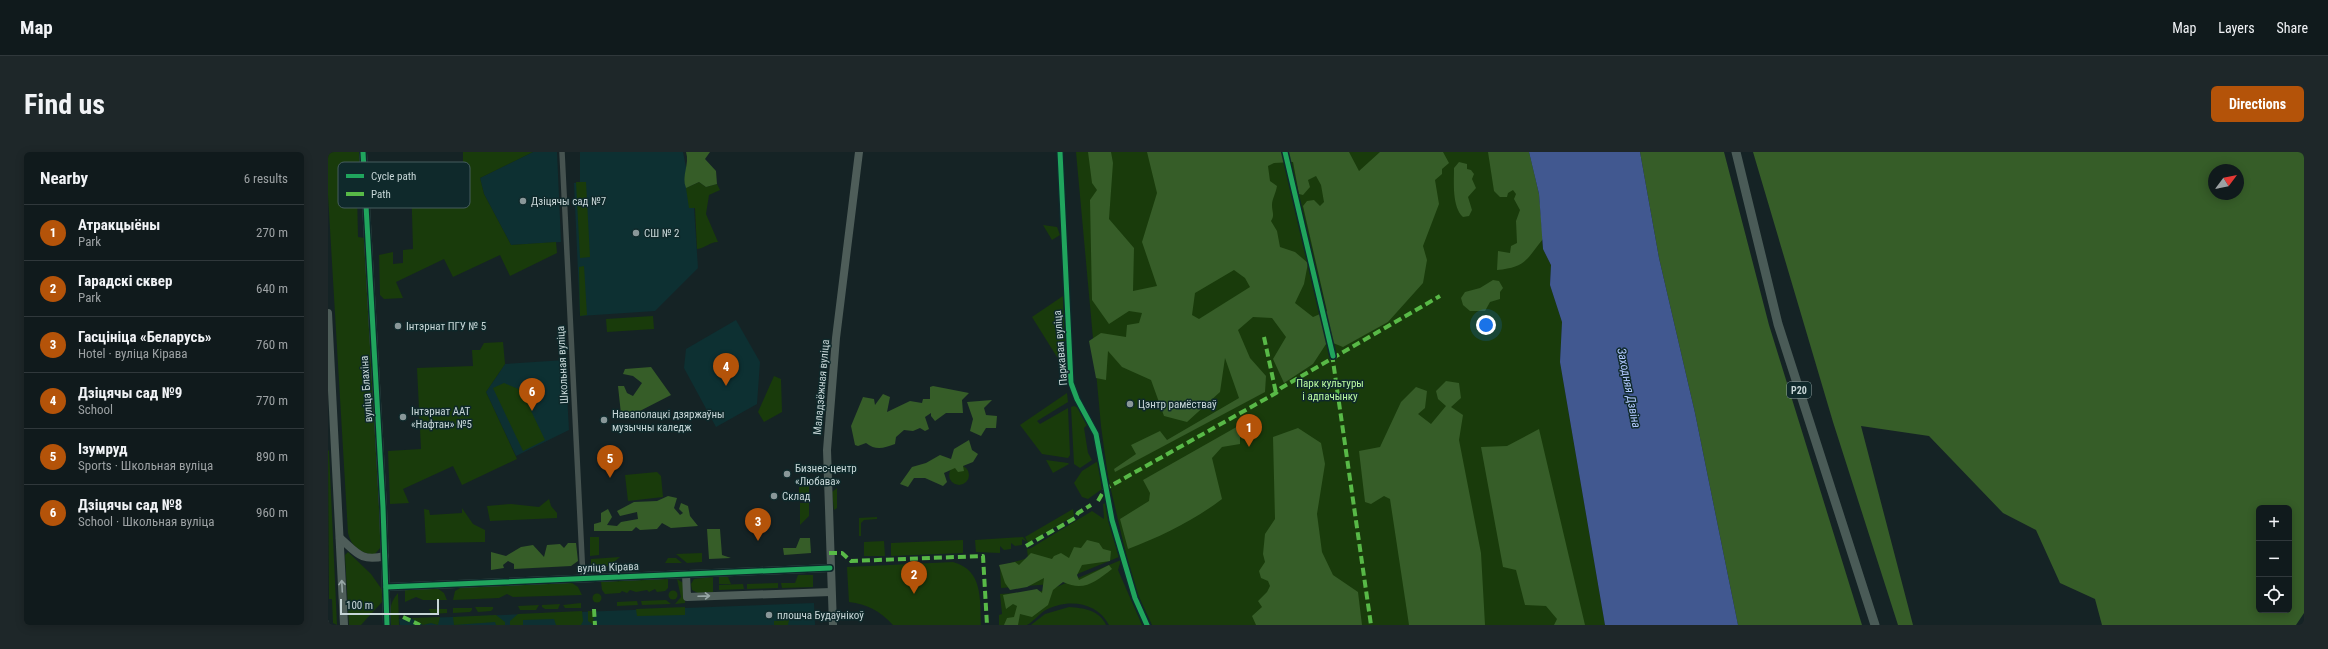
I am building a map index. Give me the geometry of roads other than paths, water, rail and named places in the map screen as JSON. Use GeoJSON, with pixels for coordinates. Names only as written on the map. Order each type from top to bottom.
{"type":"FeatureCollection","features":[{"type":"Feature","properties":{"kind":"main road","name":"Р20"},"geometry":{"type":"LineString","coordinates":[[1736,152],[1778,324],[1875,625]]}},
{"type":"Feature","properties":{"kind":"street","name":"вуліца Блахіна"},"geometry":{"type":"LineString","coordinates":[[363,152],[364,162]]}},
{"type":"Feature","properties":{"kind":"street","name":"Школьная вуліца"},"geometry":{"type":"LineString","coordinates":[[562,152],[583,578]]}},
{"type":"Feature","properties":{"kind":"street","name":"Маладзёжная вуліца"},"geometry":{"type":"LineString","coordinates":[[833,625],[827,450],[836,338],[859,152]]}},
{"type":"Feature","properties":{"kind":"street","name":"Паркавая вуліца"},"geometry":{"type":"LineString","coordinates":[[1060,152],[1071,383],[1077,399],[1096,434],[1112,520],[1135,598],[1147,625]]}},
{"type":"Feature","properties":{"kind":"street","name":"вуліца Блахіна"},"geometry":{"type":"LineString","coordinates":[[366,208],[385,556],[387,625]]}},
{"type":"Feature","properties":{"kind":"street"},"geometry":{"type":"LineString","coordinates":[[328,312],[344,625]]}},
{"type":"Feature","properties":{"kind":"street"},"geometry":{"type":"LineString","coordinates":[[328,440],[335,447]]}},
{"type":"Feature","properties":{"kind":"street"},"geometry":{"type":"LineString","coordinates":[[340,538],[360,557],[372,559],[385,556]]}},
{"type":"Feature","properties":{"kind":"street","name":"вуліца Кірава"},"geometry":{"type":"LineString","coordinates":[[386,587],[830,568]]}},
{"type":"Feature","properties":{"kind":"street"},"geometry":{"type":"LineString","coordinates":[[686,574],[688,597],[831,592]]}},
{"type":"Feature","properties":{"kind":"water","name":"Заходняя Дзвіна"},"geometry":{"type":"Polygon","coordinates":[[[1529,152],[1640,152],[1659,258],[1695,413],[1738,625],[1605,625],[1560,362],[1562,322],[1550,285],[1551,265],[1543,249],[1539,194],[1529,152]]]}},
{"type":"Feature","properties":{"kind":"place","name":"Дзіцячы сад №7"},"geometry":{"type":"Point","coordinates":[523,201]}},
{"type":"Feature","properties":{"kind":"place","name":"СШ № 2"},"geometry":{"type":"Point","coordinates":[636,233]}},
{"type":"Feature","properties":{"kind":"place","name":"Інтэрнат ПГУ № 5"},"geometry":{"type":"Point","coordinates":[398,326]}},
{"type":"Feature","properties":{"kind":"place","name":"Дзіцячы сад №9"},"geometry":{"type":"Point","coordinates":[726,386]}},
{"type":"Feature","properties":{"kind":"place","name":"Цэнтр рамёстваў"},"geometry":{"type":"Point","coordinates":[1130,404]}},
{"type":"Feature","properties":{"kind":"place","name":"Дзіцячы сад №8"},"geometry":{"type":"Point","coordinates":[532,411]}},
{"type":"Feature","properties":{"kind":"place","name":"Інтэрнат ААТ «Нафтан» №5"},"geometry":{"type":"Point","coordinates":[403,417]}},
{"type":"Feature","properties":{"kind":"place","name":"Наваполацкі дзяржаўны музычны каледж"},"geometry":{"type":"Point","coordinates":[604,420]}},
{"type":"Feature","properties":{"kind":"place","name":"Атракцыёны"},"geometry":{"type":"Point","coordinates":[1249,447]}},
{"type":"Feature","properties":{"kind":"place","name":"Бизнес-центр «Любава»"},"geometry":{"type":"Point","coordinates":[787,474]}},
{"type":"Feature","properties":{"kind":"place","name":"Ізумруд"},"geometry":{"type":"Point","coordinates":[610,478]}},
{"type":"Feature","properties":{"kind":"place","name":"Склад"},"geometry":{"type":"Point","coordinates":[774,496]}},
{"type":"Feature","properties":{"kind":"place","name":"Гасцініца «Беларусь»"},"geometry":{"type":"Point","coordinates":[758,541]}},
{"type":"Feature","properties":{"kind":"place","name":"Гарадскі сквер"},"geometry":{"type":"Point","coordinates":[914,594]}},
{"type":"Feature","properties":{"kind":"place","name":"плошча Будаўнікоў"},"geometry":{"type":"Point","coordinates":[769,615]}},
{"type":"Feature","properties":{"kind":"park label","name":"Парк культуры і адпачынку"},"geometry":{"type":"Point","coordinates":[1330,389]}}]}
